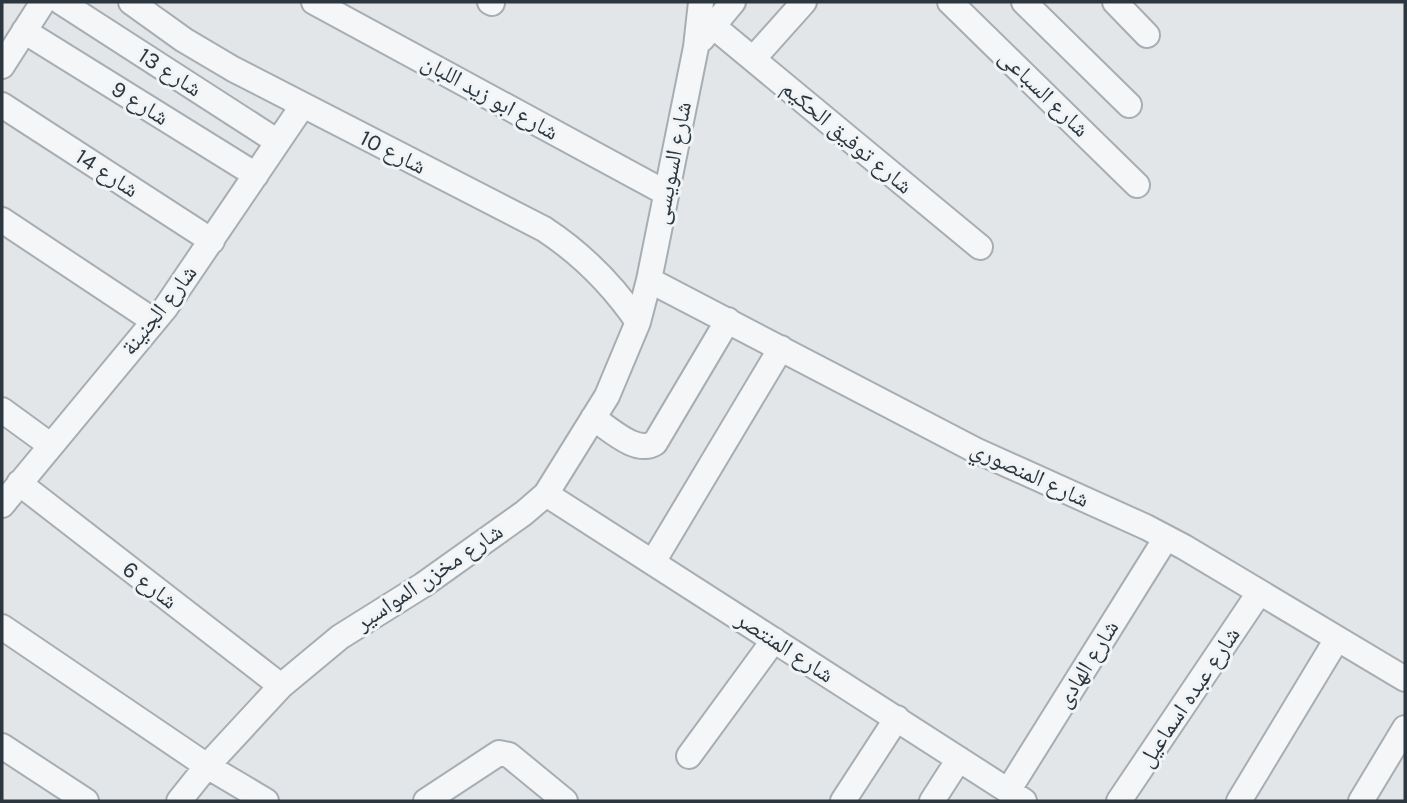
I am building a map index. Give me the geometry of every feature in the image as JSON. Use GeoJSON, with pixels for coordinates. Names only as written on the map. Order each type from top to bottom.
{"type":"FeatureCollection","features":[{"type":"Feature","properties":{"kind":"street"},"geometry":{"type":"LineString","coordinates":[[2,66],[43,2]]}},
{"type":"Feature","properties":{"kind":"street","name":"شارع 13"},"geometry":{"type":"LineString","coordinates":[[61,2],[278,142]]}},
{"type":"Feature","properties":{"kind":"street","name":"شارع 10"},"geometry":{"type":"LineString","coordinates":[[131,2],[194,46],[233,69],[544,229],[570,246],[595,269],[618,293],[638,322]]}},
{"type":"Feature","properties":{"kind":"street","name":"شارع ابو زيد اللبان"},"geometry":{"type":"LineString","coordinates":[[314,2],[666,193]]}},
{"type":"Feature","properties":{"kind":"street","name":"شارع السويسى"},"geometry":{"type":"LineString","coordinates":[[638,322],[696,47],[701,2]]}},
{"type":"Feature","properties":{"kind":"street"},"geometry":{"type":"LineString","coordinates":[[696,47],[733,2]]}},
{"type":"Feature","properties":{"kind":"street"},"geometry":{"type":"LineString","coordinates":[[753,59],[804,2]]}},
{"type":"Feature","properties":{"kind":"street","name":"شارع السباعى"},"geometry":{"type":"LineString","coordinates":[[950,2],[1137,185]]}},
{"type":"Feature","properties":{"kind":"street"},"geometry":{"type":"LineString","coordinates":[[1024,2],[1129,105]]}},
{"type":"Feature","properties":{"kind":"street"},"geometry":{"type":"LineString","coordinates":[[1115,2],[1147,35]]}},
{"type":"Feature","properties":{"kind":"street","name":"شارع توفيق الحكيم"},"geometry":{"type":"LineString","coordinates":[[713,26],[980,247]]}},
{"type":"Feature","properties":{"kind":"street","name":"شارع 9"},"geometry":{"type":"LineString","coordinates":[[24,31],[256,175]]}},
{"type":"Feature","properties":{"kind":"street","name":"شارع 14"},"geometry":{"type":"LineString","coordinates":[[2,105],[212,241]]}},
{"type":"Feature","properties":{"kind":"street","name":"شارع الجنينة"},"geometry":{"type":"LineString","coordinates":[[2,505],[166,307],[303,105]]}},
{"type":"Feature","properties":{"kind":"street"},"geometry":{"type":"LineString","coordinates":[[2,220],[153,321]]}},
{"type":"Feature","properties":{"kind":"street","name":"شارع المنصوري"},"geometry":{"type":"LineString","coordinates":[[649,280],[975,450],[1166,538],[1405,679]]}},
{"type":"Feature","properties":{"kind":"street"},"geometry":{"type":"LineString","coordinates":[[593,418],[636,445],[645,447],[655,443],[728,320]]}},
{"type":"Feature","properties":{"kind":"street","name":"شارع مخزن المواسير"},"geometry":{"type":"LineString","coordinates":[[178,801],[207,765],[281,686],[340,637],[423,585],[524,513],[546,494],[593,418],[621,365],[638,322]]}},
{"type":"Feature","properties":{"kind":"street"},"geometry":{"type":"LineString","coordinates":[[653,562],[781,348]]}},
{"type":"Feature","properties":{"kind":"street"},"geometry":{"type":"LineString","coordinates":[[2,410],[50,445]]}},
{"type":"Feature","properties":{"kind":"street","name":"شارع 6"},"geometry":{"type":"LineString","coordinates":[[19,483],[281,686]]}},
{"type":"Feature","properties":{"kind":"street","name":"شارع المنتصر"},"geometry":{"type":"LineString","coordinates":[[546,494],[1016,796]]}},
{"type":"Feature","properties":{"kind":"street","name":"شارع الهادى"},"geometry":{"type":"LineString","coordinates":[[1016,796],[1166,538]]}},
{"type":"Feature","properties":{"kind":"street","name":"شارع عبده اسماعيل"},"geometry":{"type":"LineString","coordinates":[[1119,801],[1259,593]]}},
{"type":"Feature","properties":{"kind":"street"},"geometry":{"type":"LineString","coordinates":[[2,627],[207,765],[266,801]]}},
{"type":"Feature","properties":{"kind":"street"},"geometry":{"type":"LineString","coordinates":[[1239,801],[1337,639]]}},
{"type":"Feature","properties":{"kind":"street"},"geometry":{"type":"LineString","coordinates":[[689,756],[774,640]]}},
{"type":"Feature","properties":{"kind":"street"},"geometry":{"type":"LineString","coordinates":[[843,801],[897,718]]}},
{"type":"Feature","properties":{"kind":"street"},"geometry":{"type":"LineString","coordinates":[[1361,801],[1405,728]]}},
{"type":"Feature","properties":{"kind":"street"},"geometry":{"type":"LineString","coordinates":[[2,746],[86,801]]}},
{"type":"Feature","properties":{"kind":"street"},"geometry":{"type":"LineString","coordinates":[[426,801],[499,753],[509,755],[565,801]]}},
{"type":"Feature","properties":{"kind":"street"},"geometry":{"type":"LineString","coordinates":[[932,801],[959,759]]}}]}
